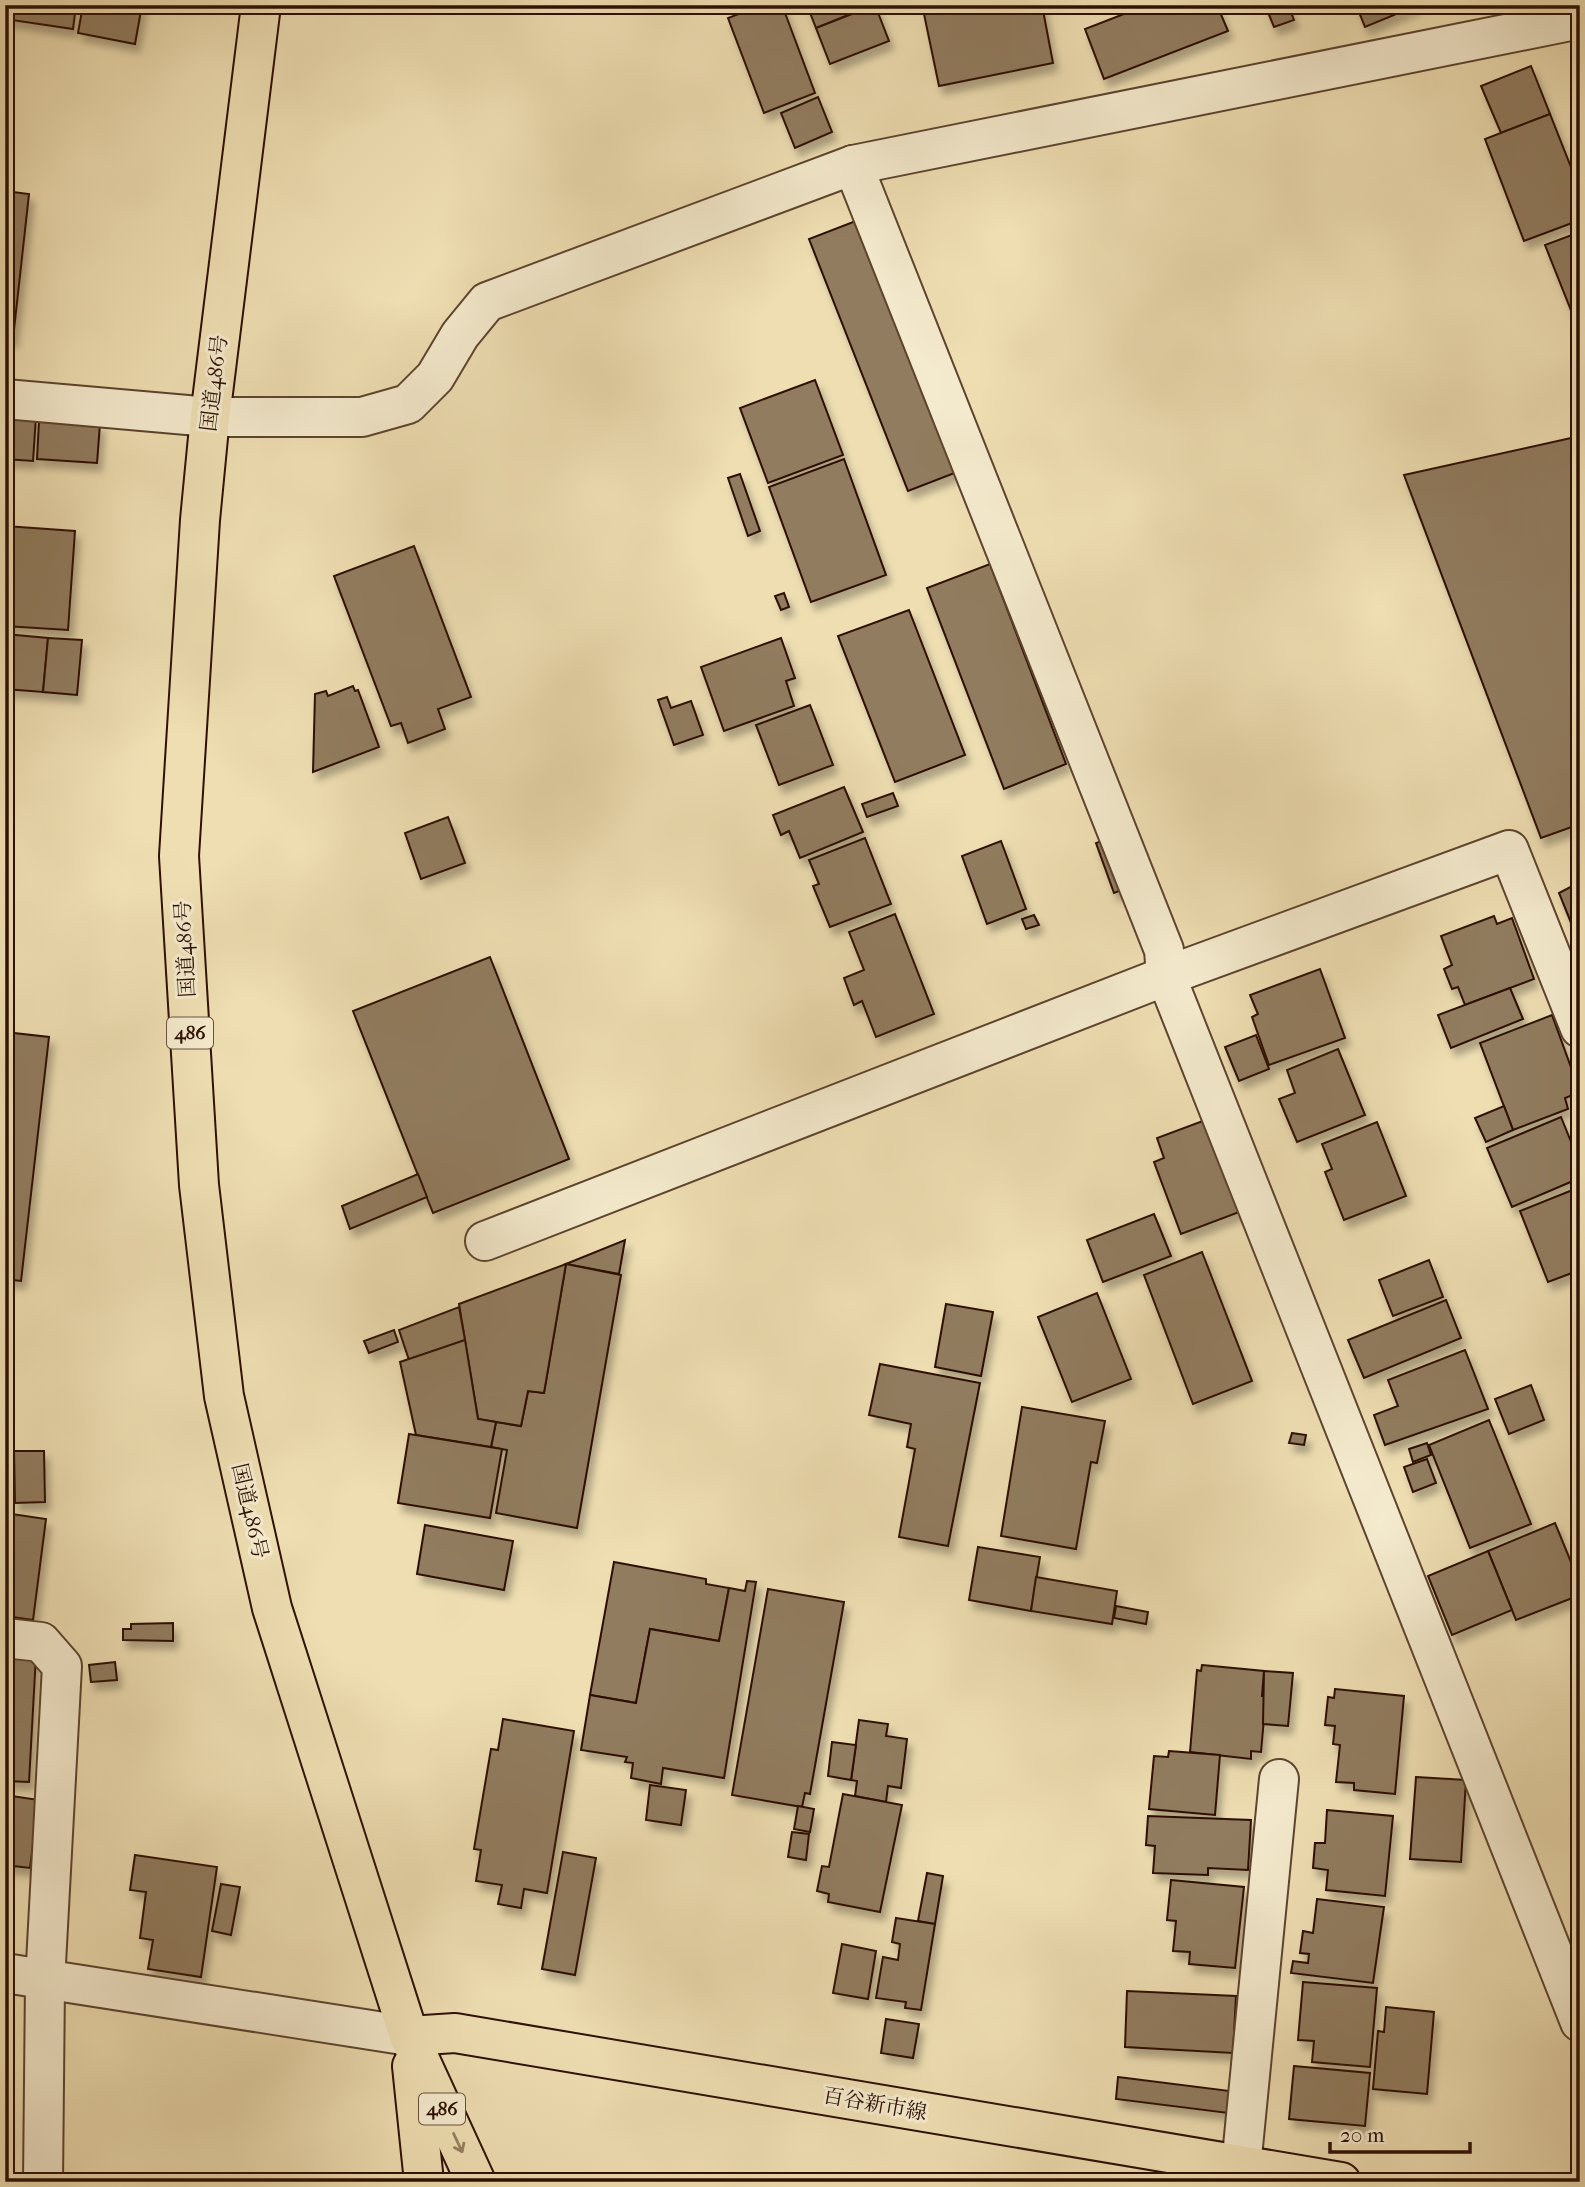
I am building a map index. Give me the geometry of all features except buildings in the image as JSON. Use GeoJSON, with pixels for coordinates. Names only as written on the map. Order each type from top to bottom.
{"type":"FeatureCollection","features":[{"type":"Feature","properties":{"kind":"main road","name":"国道486号"},"geometry":{"type":"LineString","coordinates":[[261,5],[210,417],[200,520],[179,856],[199,1185],[224,1396],[272,1608],[409,2036],[476,2182]]}},
{"type":"Feature","properties":{"kind":"main road","name":"百谷新市線"},"geometry":{"type":"LineString","coordinates":[[409,2036],[455,2033],[1341,2182]]}},
{"type":"Feature","properties":{"kind":"main road","name":"国道486号"},"geometry":{"type":"LineString","coordinates":[[409,2036],[424,2182]]}},
{"type":"Feature","properties":{"kind":"street"},"geometry":{"type":"LineString","coordinates":[[5,399],[210,417],[362,417],[408,404],[435,377],[460,335],[487,302],[853,165],[1580,19]]}},
{"type":"Feature","properties":{"kind":"street"},"geometry":{"type":"LineString","coordinates":[[853,165],[1164,950],[1166,976],[1580,2022]]}},
{"type":"Feature","properties":{"kind":"street"},"geometry":{"type":"LineString","coordinates":[[485,1241],[1166,976],[1510,850],[1580,1028]]}},
{"type":"Feature","properties":{"kind":"street"},"geometry":{"type":"LineString","coordinates":[[5,1638],[41,1642],[62,1666],[45,1982],[43,2182]]}},
{"type":"Feature","properties":{"kind":"street"},"geometry":{"type":"LineString","coordinates":[[1241,2167],[1279,1779]]}},
{"type":"Feature","properties":{"kind":"street"},"geometry":{"type":"LineString","coordinates":[[5,1973],[45,1982],[409,2036]]}}]}
